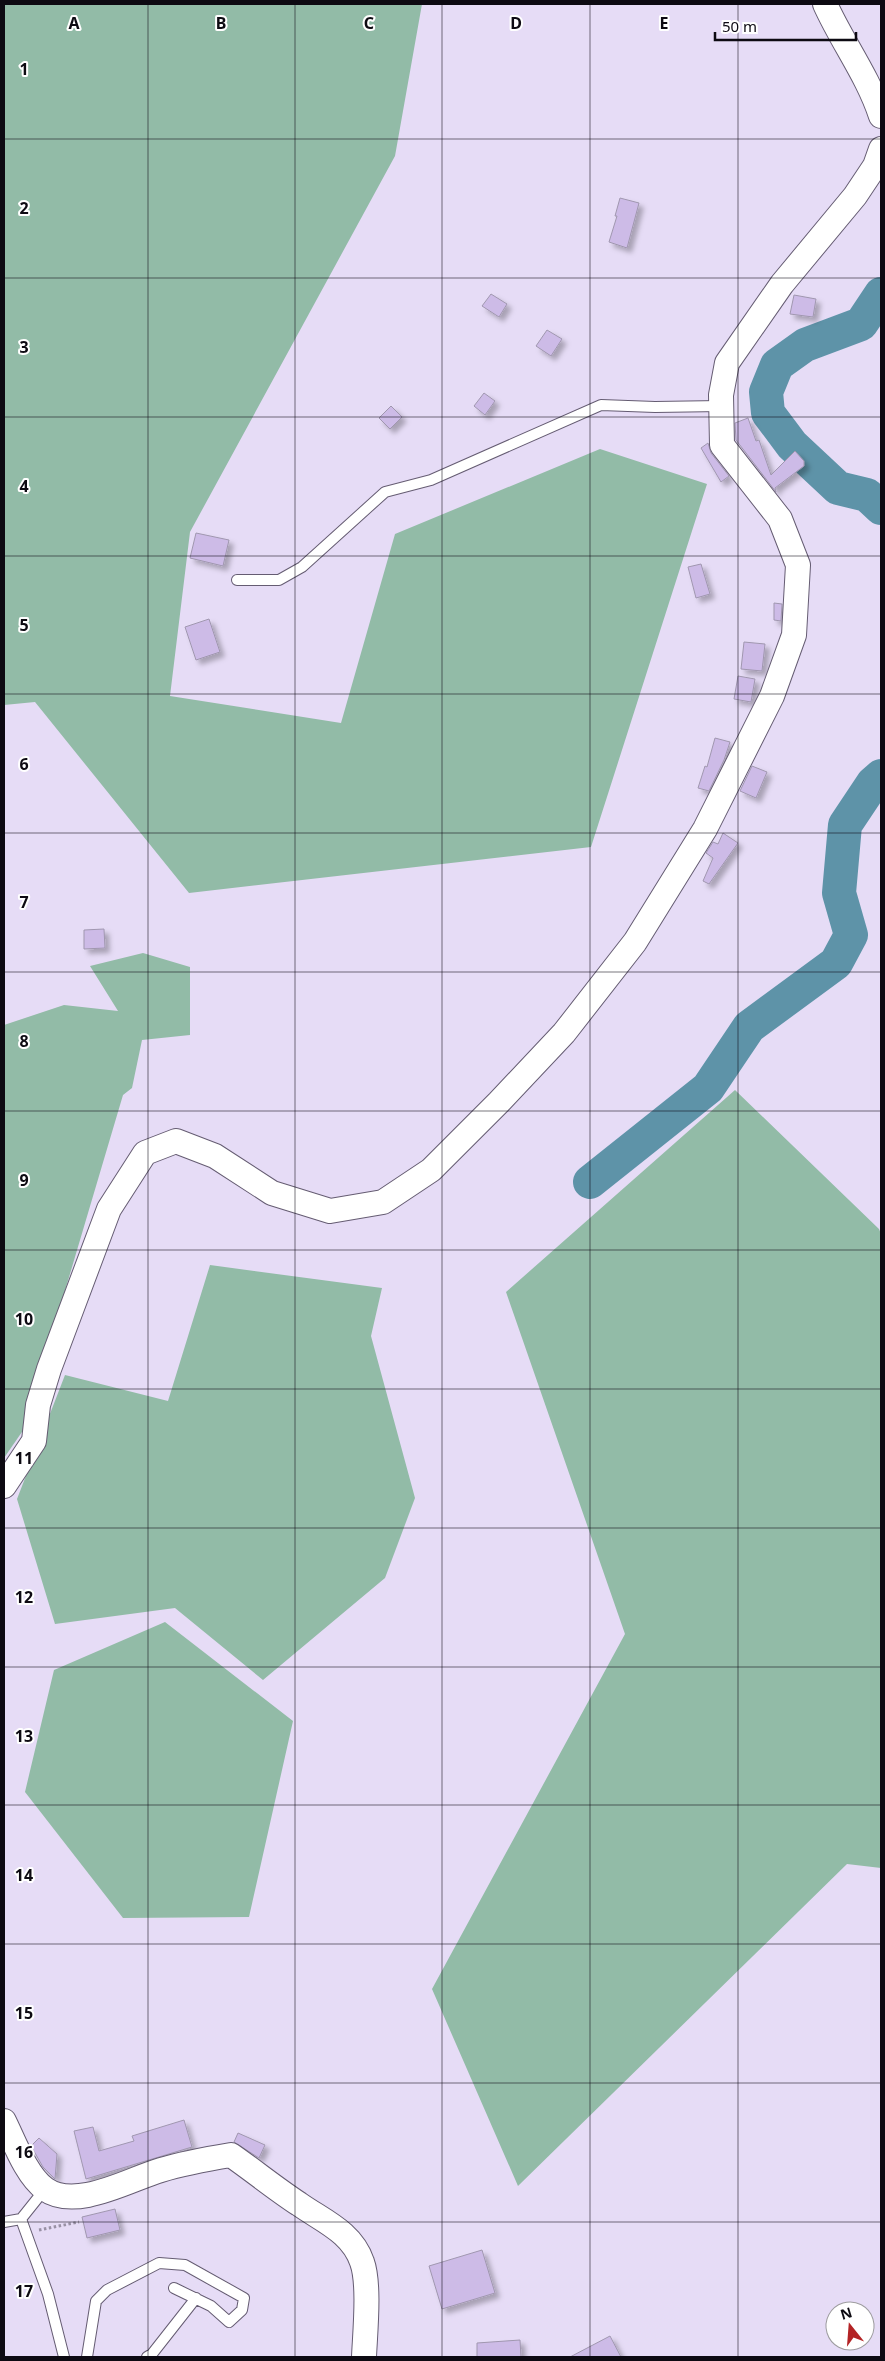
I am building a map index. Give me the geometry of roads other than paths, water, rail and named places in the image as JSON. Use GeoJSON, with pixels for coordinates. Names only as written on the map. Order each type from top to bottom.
{"type":"FeatureCollection","features":[{"type":"Feature","properties":{"kind":"street"},"geometry":{"type":"LineString","coordinates":[[825,4],[836,29],[875,98],[881,116]]}},
{"type":"Feature","properties":{"kind":"street"},"geometry":{"type":"LineString","coordinates":[[4,1486],[34,1441],[38,1405],[49,1369],[109,1209],[145,1153],[176,1141],[214,1156],[272,1193],[330,1211],[383,1202],[431,1170],[499,1102],[564,1033],[635,942],[705,829],[772,696],[794,635],[798,565],[780,519],[722,445],[721,395],[727,363],[782,284],[855,196],[875,166],[881,149]]}},
{"type":"Feature","properties":{"kind":"street"},"geometry":{"type":"LineString","coordinates":[[4,2120],[28,2169],[45,2189],[64,2196],[108,2191],[158,2170],[231,2155],[299,2205],[334,2225],[353,2245],[362,2262],[365,2282],[364,2357]]}},
{"type":"Feature","properties":{"kind":"lane"},"geometry":{"type":"LineString","coordinates":[[237,580],[279,580],[302,567],[385,492],[431,480],[601,405],[656,407],[721,406]]}},
{"type":"Feature","properties":{"kind":"lane"},"geometry":{"type":"LineString","coordinates":[[4,2222],[21,2219],[45,2189]]}},
{"type":"Feature","properties":{"kind":"lane"},"geometry":{"type":"LineString","coordinates":[[21,2219],[48,2294],[64,2357]]}},
{"type":"Feature","properties":{"kind":"lane"},"geometry":{"type":"LineString","coordinates":[[87,2357],[96,2301],[107,2290],[159,2263],[185,2265],[244,2298],[242,2310],[229,2322],[211,2306],[174,2288]]}},
{"type":"Feature","properties":{"kind":"lane"},"geometry":{"type":"LineString","coordinates":[[146,2357],[152,2354],[196,2298]]}},
{"type":"Feature","properties":{"kind":"waterway"},"geometry":{"type":"LineString","coordinates":[[881,294],[861,324],[805,345],[777,365],[766,392],[768,413],[792,445],[838,488],[867,495],[881,508]]}},
{"type":"Feature","properties":{"kind":"waterway"},"geometry":{"type":"LineString","coordinates":[[590,1182],[708,1088],[749,1027],[836,963],[851,935],[839,893],[845,825],[873,783],[881,776]]}}]}
